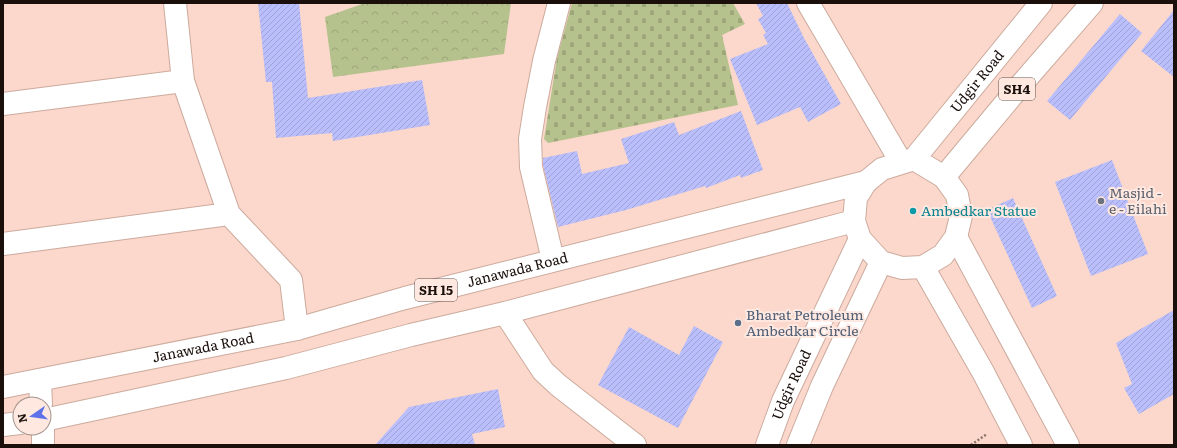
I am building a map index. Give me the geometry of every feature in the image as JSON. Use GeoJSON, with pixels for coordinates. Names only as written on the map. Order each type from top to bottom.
{"type":"FeatureCollection","features":[{"type":"Feature","properties":{"kind":"main road"},"geometry":{"type":"LineString","coordinates":[[175,3],[183,81],[229,214],[291,280],[297,329]]}},
{"type":"Feature","properties":{"kind":"main road"},"geometry":{"type":"LineString","coordinates":[[553,260],[531,167],[530,140],[544,61],[559,3]]}},
{"type":"Feature","properties":{"kind":"main road"},"geometry":{"type":"LineString","coordinates":[[808,3],[820,26],[907,161],[944,177],[957,195],[961,216],[956,237],[943,256],[923,267],[902,268],[882,262],[857,230],[856,198],[866,182],[882,168],[907,161]]}},
{"type":"Feature","properties":{"kind":"main road","name":"Udgir Road"},"geometry":{"type":"LineString","coordinates":[[907,161],[1041,3]]}},
{"type":"Feature","properties":{"kind":"main road","name":"SH4"},"geometry":{"type":"LineString","coordinates":[[944,177],[1092,3]]}},
{"type":"Feature","properties":{"kind":"main road"},"geometry":{"type":"LineString","coordinates":[[3,104],[183,81]]}},
{"type":"Feature","properties":{"kind":"main road","name":"Janawada Road"},"geometry":{"type":"LineString","coordinates":[[3,387],[297,329],[405,298],[866,182]]}},
{"type":"Feature","properties":{"kind":"main road"},"geometry":{"type":"LineString","coordinates":[[3,244],[229,214]]}},
{"type":"Feature","properties":{"kind":"main road"},"geometry":{"type":"LineString","coordinates":[[52,418],[286,368],[411,335],[857,230]]}},
{"type":"Feature","properties":{"kind":"main road","name":"Udgir Road"},"geometry":{"type":"LineString","coordinates":[[767,445],[783,401],[857,230]]}},
{"type":"Feature","properties":{"kind":"main road"},"geometry":{"type":"LineString","coordinates":[[956,237],[1068,445]]}},
{"type":"Feature","properties":{"kind":"main road","name":"Udgir Road"},"geometry":{"type":"LineString","coordinates":[[798,445],[822,386],[882,262]]}},
{"type":"Feature","properties":{"kind":"main road"},"geometry":{"type":"LineString","coordinates":[[923,267],[983,372],[1021,445]]}},
{"type":"Feature","properties":{"kind":"main road"},"geometry":{"type":"LineString","coordinates":[[505,313],[543,371],[558,385],[635,445]]}},
{"type":"Feature","properties":{"kind":"main road"},"geometry":{"type":"LineString","coordinates":[[40,380],[41,396]]}},
{"type":"Feature","properties":{"kind":"green space"},"geometry":{"type":"Polygon","coordinates":[[[365,3],[511,3],[504,54],[333,77],[325,17],[365,3]]]}},
{"type":"Feature","properties":{"kind":"green space"},"geometry":{"type":"Polygon","coordinates":[[[572,3],[733,3],[745,24],[722,35],[738,105],[548,143],[544,139],[557,58],[572,3]]]}},
{"type":"Feature","properties":{"kind":"building"},"geometry":{"type":"Polygon","coordinates":[[[258,3],[299,3],[308,98],[422,80],[430,125],[333,141],[332,133],[276,138],[272,82],[266,82],[258,3]]]}},
{"type":"Feature","properties":{"kind":"building"},"geometry":{"type":"Polygon","coordinates":[[[756,3],[787,3],[804,38],[841,104],[808,122],[800,107],[757,125],[730,59],[768,44],[763,35],[766,33],[758,19],[763,16],[756,3]]]}},
{"type":"Feature","properties":{"kind":"building"},"geometry":{"type":"Polygon","coordinates":[[[1174,10],[1174,77],[1141,51],[1174,10]]]}},
{"type":"Feature","properties":{"kind":"building"},"geometry":{"type":"Polygon","coordinates":[[[1120,14],[1142,33],[1070,120],[1047,101],[1120,14]]]}},
{"type":"Feature","properties":{"kind":"building"},"geometry":{"type":"Polygon","coordinates":[[[741,111],[763,170],[741,178],[740,175],[706,188],[705,186],[626,210],[558,227],[543,165],[543,158],[577,151],[582,174],[629,163],[621,139],[674,122],[679,135],[741,111]]]}},
{"type":"Feature","properties":{"kind":"building"},"geometry":{"type":"Polygon","coordinates":[[[1112,160],[1148,254],[1091,276],[1055,182],[1112,160]]]}},
{"type":"Feature","properties":{"kind":"building"},"geometry":{"type":"Polygon","coordinates":[[[1013,198],[1057,296],[1032,308],[987,210],[1013,198]]]}},
{"type":"Feature","properties":{"kind":"building"},"geometry":{"type":"Polygon","coordinates":[[[1174,310],[1174,394],[1139,414],[1124,388],[1132,384],[1116,343],[1174,310]]]}},
{"type":"Feature","properties":{"kind":"building"},"geometry":{"type":"Polygon","coordinates":[[[694,326],[723,342],[678,428],[598,385],[629,327],[679,355],[694,326]]]}},
{"type":"Feature","properties":{"kind":"building"},"geometry":{"type":"Polygon","coordinates":[[[498,389],[505,427],[472,434],[475,445],[375,445],[409,407],[498,389]]]}},
{"type":"Feature","properties":{"kind":"place","name":"Masjid - e - Eilahi"},"geometry":{"type":"Point","coordinates":[1101,201]}},
{"type":"Feature","properties":{"kind":"place","name":"Ambedkar Statue"},"geometry":{"type":"Point","coordinates":[913,211]}},
{"type":"Feature","properties":{"kind":"place","name":"Bharat Petroleum Ambedkar Circle"},"geometry":{"type":"Point","coordinates":[738,323]}}]}
